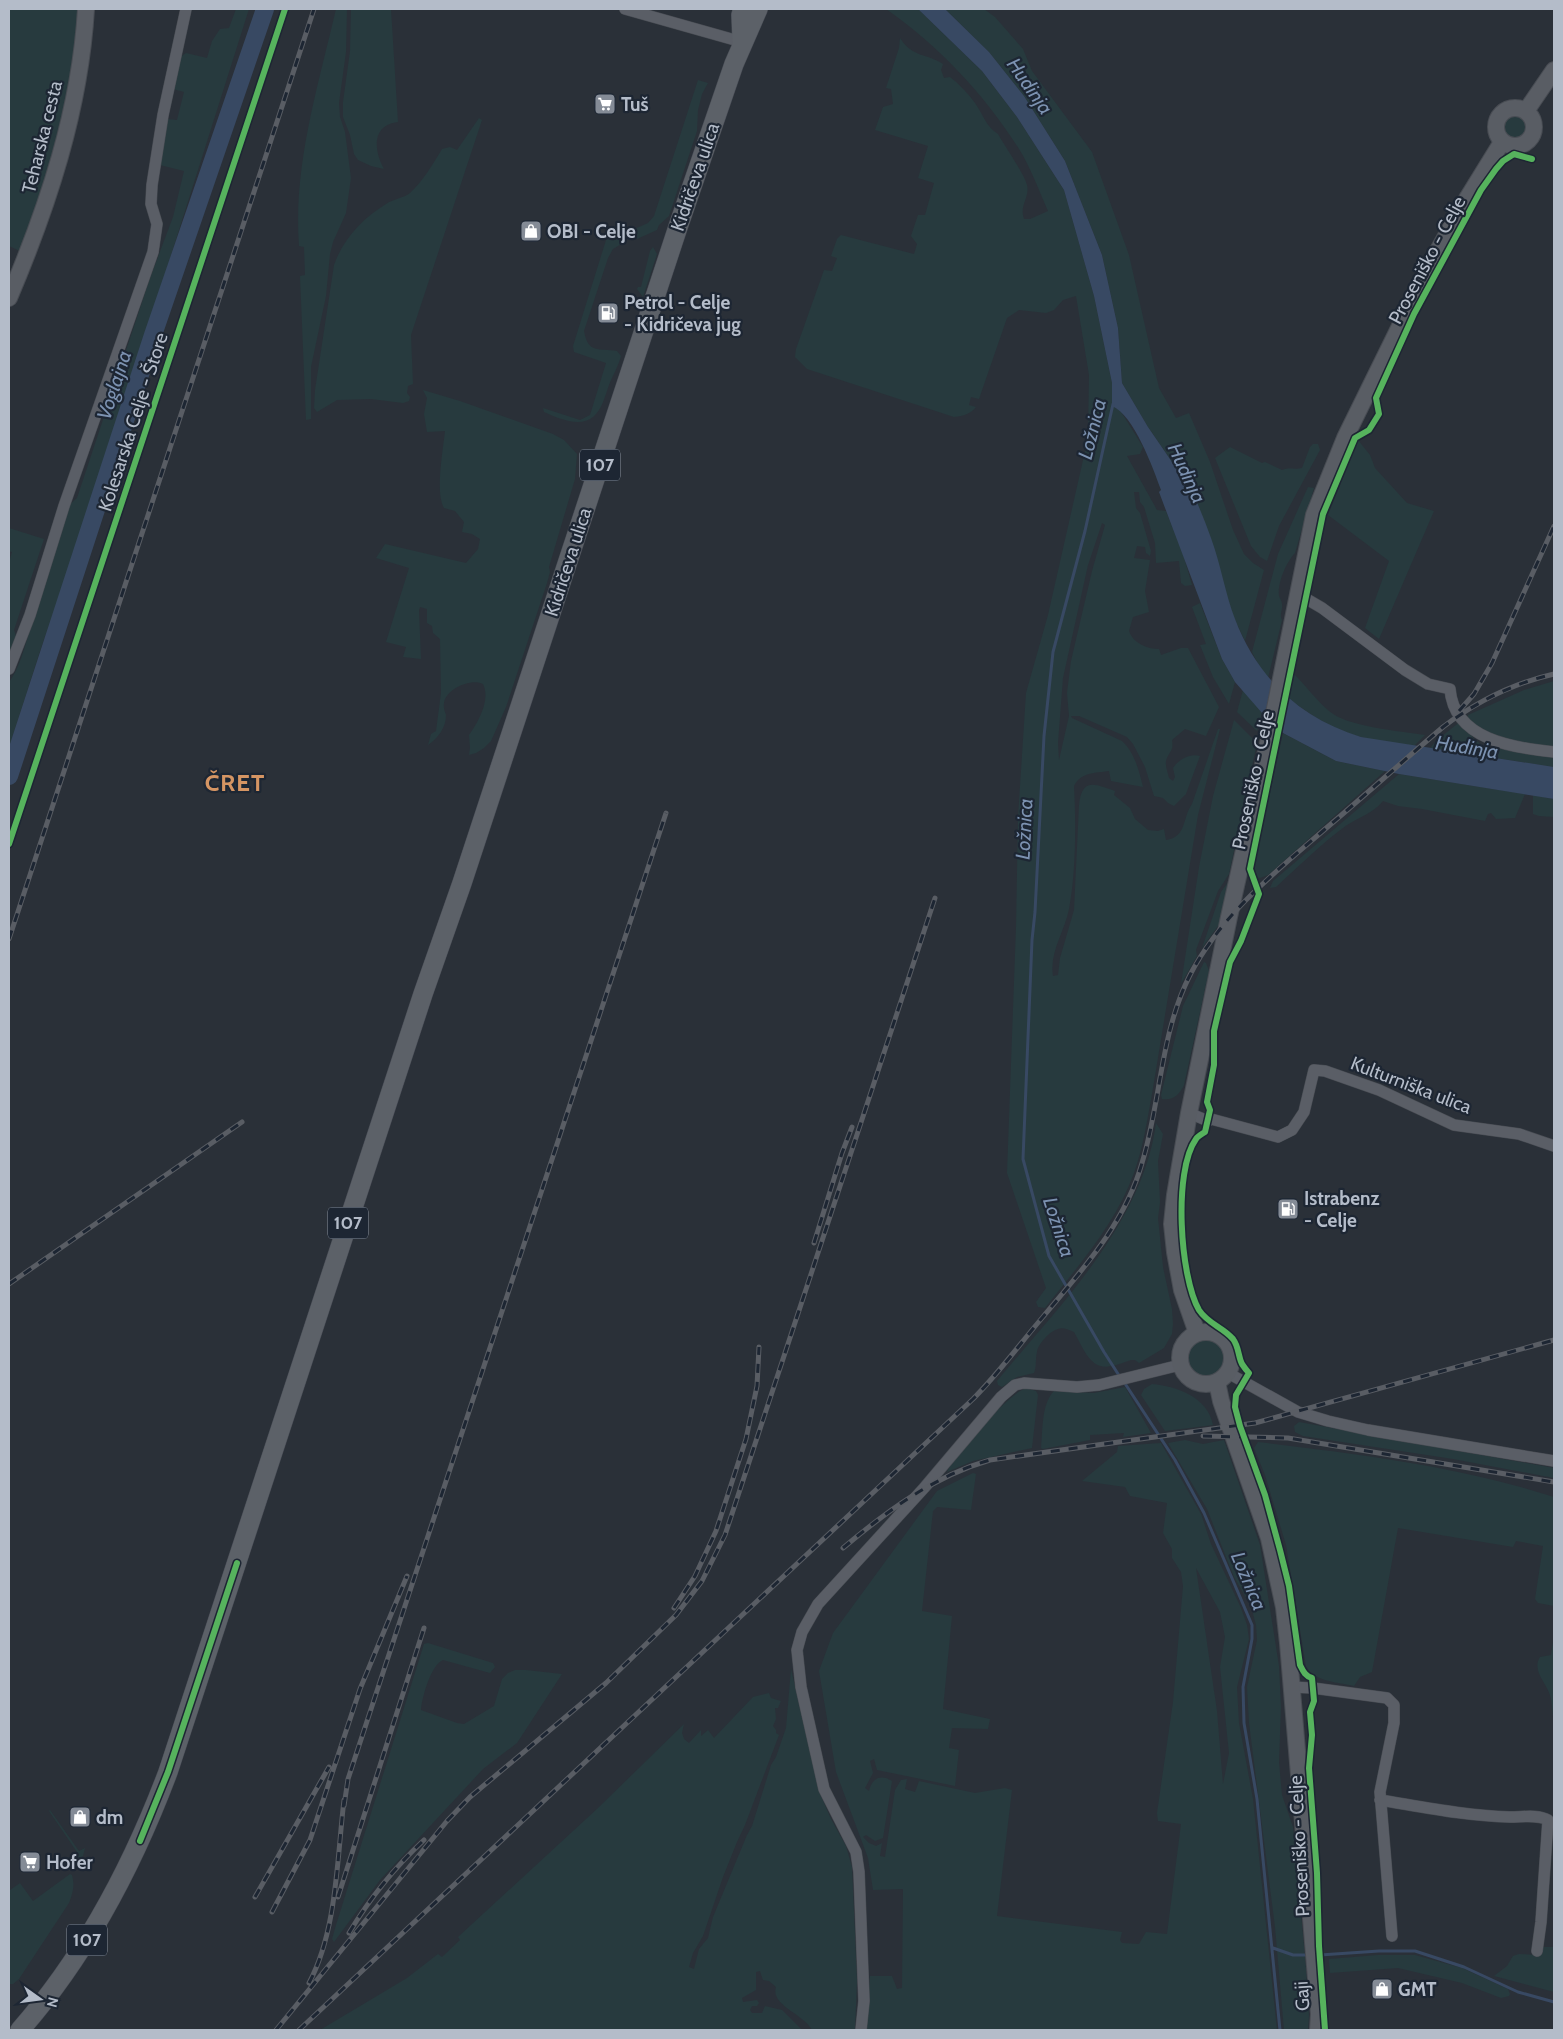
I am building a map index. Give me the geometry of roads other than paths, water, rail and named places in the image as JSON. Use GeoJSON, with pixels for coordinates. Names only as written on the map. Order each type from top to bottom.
{"type":"FeatureCollection","features":[{"type":"Feature","properties":{"kind":"main road","name":"Kidričeva ulica"},"geometry":{"type":"LineString","coordinates":[[742,42],[741,14],[743,9]]}},
{"type":"Feature","properties":{"kind":"main road","name":"Kidričeva ulica"},"geometry":{"type":"LineString","coordinates":[[20,2030],[60,1981],[89,1936],[124,1876],[153,1812],[218,1620],[423,994],[462,884],[678,227],[742,42],[758,9]]}},
{"type":"Feature","properties":{"kind":"street","name":"Teharska cesta"},"geometry":{"type":"LineString","coordinates":[[9,298],[34,240],[61,159],[85,35],[86,9]]}},
{"type":"Feature","properties":{"kind":"street"},"geometry":{"type":"LineString","coordinates":[[9,669],[30,615],[64,506],[153,252],[157,224],[151,204],[152,185],[163,115],[186,9]]}},
{"type":"Feature","properties":{"kind":"street"},"geometry":{"type":"LineString","coordinates":[[625,9],[742,42]]}},
{"type":"Feature","properties":{"kind":"street"},"geometry":{"type":"LineString","coordinates":[[1526,111],[1554,70]]}},
{"type":"Feature","properties":{"kind":"street"},"geometry":{"type":"LineString","coordinates":[[1514,108],[1526,111],[1534,125],[1534,130],[1529,140],[1516,146],[1502,142],[1496,132],[1496,121],[1502,112],[1514,108]]}},
{"type":"Feature","properties":{"kind":"street"},"geometry":{"type":"LineString","coordinates":[[1197,1333],[1182,1290],[1172,1224],[1184,1137],[1314,516],[1345,438],[1430,265],[1465,202],[1502,142]]}},
{"type":"Feature","properties":{"kind":"street"},"geometry":{"type":"LineString","coordinates":[[1298,594],[1322,608],[1428,684],[1450,689],[1450,701],[1475,733],[1490,740],[1533,750],[1554,752]]}},
{"type":"Feature","properties":{"kind":"street","name":"Kulturniška ulica"},"geometry":{"type":"LineString","coordinates":[[1189,1112],[1208,1121],[1211,1119],[1278,1138],[1292,1130],[1304,1112],[1314,1070],[1324,1071],[1379,1090],[1454,1125],[1519,1134],[1554,1146]]}},
{"type":"Feature","properties":{"kind":"street"},"geometry":{"type":"LineString","coordinates":[[1222,1378],[1232,1360],[1229,1344],[1217,1334],[1209,1331],[1197,1333],[1188,1338],[1182,1345],[1180,1365],[1183,1372],[1191,1380],[1200,1384],[1222,1378],[1298,1412],[1328,1421],[1368,1430],[1554,1461]]}},
{"type":"Feature","properties":{"kind":"street"},"geometry":{"type":"LineString","coordinates":[[861,2030],[864,2001],[859,1872],[856,1852],[824,1789],[801,1687],[797,1650],[802,1632],[818,1604],[924,1488],[1001,1397],[1014,1385],[1030,1382],[1077,1387],[1099,1385],[1180,1365]]}},
{"type":"Feature","properties":{"kind":"street","name":"Gaji"},"geometry":{"type":"LineString","coordinates":[[1222,1378],[1221,1401],[1269,1538],[1284,1607],[1319,2014],[1318,2030]]}},
{"type":"Feature","properties":{"kind":"street"},"geometry":{"type":"LineString","coordinates":[[1291,1687],[1313,1688],[1387,1698],[1394,1705],[1394,1723],[1380,1792],[1392,1936]]}},
{"type":"Feature","properties":{"kind":"street"},"geometry":{"type":"LineString","coordinates":[[1380,1800],[1449,1811],[1496,1816],[1537,1817],[1548,1820],[1541,1922],[1537,1951]]}},
{"type":"Feature","properties":{"kind":"water"},"geometry":{"type":"Polygon","coordinates":[[[918,9],[945,9],[989,52],[1024,96],[1065,161],[1102,255],[1118,328],[1122,383],[1148,427],[1183,478],[1187,478],[1214,548],[1235,619],[1245,641],[1269,678],[1300,707],[1339,729],[1361,737],[1554,767],[1554,799],[1399,774],[1336,761],[1283,733],[1262,713],[1235,682],[1222,659],[1159,492],[1161,490],[1148,456],[1128,420],[1120,411],[1112,406],[1112,383],[1094,296],[1064,190],[1017,117],[982,71],[918,9]]]}},
{"type":"Feature","properties":{"kind":"waterway","name":"Voglajna"},"geometry":{"type":"LineString","coordinates":[[9,776],[153,335],[265,9]]}},
{"type":"Feature","properties":{"kind":"waterway","name":"Ložnica"},"geometry":{"type":"LineString","coordinates":[[1113,404],[1085,531],[1053,652],[1044,736],[1032,940],[1023,1159],[1049,1256],[1120,1377]]}},
{"type":"Feature","properties":{"kind":"waterway","name":"Ložnica"},"geometry":{"type":"LineString","coordinates":[[1124,1382],[1175,1460],[1204,1513],[1252,1625],[1252,1639],[1243,1687],[1244,1723],[1257,1799],[1280,2030]]}},
{"type":"Feature","properties":{"kind":"waterway"},"geometry":{"type":"LineString","coordinates":[[1273,1948],[1293,1955],[1308,1955]]}},
{"type":"Feature","properties":{"kind":"waterway"},"geometry":{"type":"LineString","coordinates":[[1320,1955],[1379,1951],[1415,1951],[1464,1967],[1518,1992],[1554,2002]]}},
{"type":"Feature","properties":{"kind":"railway"},"geometry":{"type":"LineString","coordinates":[[9,939],[314,9]]}},
{"type":"Feature","properties":{"kind":"railway"},"geometry":{"type":"LineString","coordinates":[[1459,711],[1474,694],[1492,663],[1554,526]]}},
{"type":"Feature","properties":{"kind":"railway"},"geometry":{"type":"LineString","coordinates":[[299,2030],[973,1399],[1000,1370],[1100,1246],[1125,1206],[1142,1163],[1167,1044],[1180,997],[1203,953],[1233,914],[1286,862],[1443,727],[1469,709],[1496,694],[1554,674]]}},
{"type":"Feature","properties":{"kind":"railway"},"geometry":{"type":"LineString","coordinates":[[344,1806],[348,1779],[666,813]]}},
{"type":"Feature","properties":{"kind":"railway"},"geometry":{"type":"LineString","coordinates":[[276,2030],[447,1821],[470,1797],[606,1683],[676,1615],[702,1581],[725,1535],[935,898]]}},
{"type":"Feature","properties":{"kind":"railway"},"geometry":{"type":"LineString","coordinates":[[9,1284],[242,1122]]}},
{"type":"Feature","properties":{"kind":"railway"},"geometry":{"type":"LineString","coordinates":[[814,1243],[852,1127]]}},
{"type":"Feature","properties":{"kind":"railway"},"geometry":{"type":"LineString","coordinates":[[843,1548],[894,1508],[930,1485],[969,1467],[990,1460],[1255,1423],[1554,1340]]}},
{"type":"Feature","properties":{"kind":"railway"},"geometry":{"type":"LineString","coordinates":[[674,1608],[695,1576],[716,1531],[746,1439],[757,1386],[759,1347]]}},
{"type":"Feature","properties":{"kind":"railway"},"geometry":{"type":"LineString","coordinates":[[1203,1436],[1288,1438],[1554,1482]]}},
{"type":"Feature","properties":{"kind":"railway"},"geometry":{"type":"LineString","coordinates":[[272,1912],[310,1840],[360,1689],[407,1576]]}},
{"type":"Feature","properties":{"kind":"railway"},"geometry":{"type":"LineString","coordinates":[[338,1897],[424,1628]]}},
{"type":"Feature","properties":{"kind":"railway"},"geometry":{"type":"LineString","coordinates":[[255,1897],[329,1767]]}},
{"type":"Feature","properties":{"kind":"railway"},"geometry":{"type":"LineString","coordinates":[[309,1983],[318,1963],[331,1918],[344,1800]]}},
{"type":"Feature","properties":{"kind":"railway"},"geometry":{"type":"LineString","coordinates":[[349,1933],[383,1884],[424,1840]]}},
{"type":"Feature","properties":{"kind":"place","name":"Tuš"},"geometry":{"type":"Point","coordinates":[605,104]}},
{"type":"Feature","properties":{"kind":"place","name":"OBI - Celje"},"geometry":{"type":"Point","coordinates":[531,231]}},
{"type":"Feature","properties":{"kind":"place","name":"Petrol - Celje - Kidričeva jug"},"geometry":{"type":"Point","coordinates":[608,313]}},
{"type":"Feature","properties":{"kind":"place","name":"Istrabenz - Celje"},"geometry":{"type":"Point","coordinates":[1288,1209]}},
{"type":"Feature","properties":{"kind":"place","name":"dm"},"geometry":{"type":"Point","coordinates":[80,1817]}},
{"type":"Feature","properties":{"kind":"place","name":"Hofer"},"geometry":{"type":"Point","coordinates":[30,1862]}},
{"type":"Feature","properties":{"kind":"place","name":"GMT"},"geometry":{"type":"Point","coordinates":[1382,1989]}},
{"type":"Feature","properties":{"kind":"district","name":"ČRET"},"geometry":{"type":"Point","coordinates":[235,782]}},
{"type":"Feature","properties":{"kind":"water label","name":"Hudinja"},"geometry":{"type":"Point","coordinates":[1030,86]}},
{"type":"Feature","properties":{"kind":"water label","name":"Hudinja"},"geometry":{"type":"Point","coordinates":[1187,473]}},
{"type":"Feature","properties":{"kind":"water label","name":"Hudinja"},"geometry":{"type":"Point","coordinates":[1467,747]}}]}
